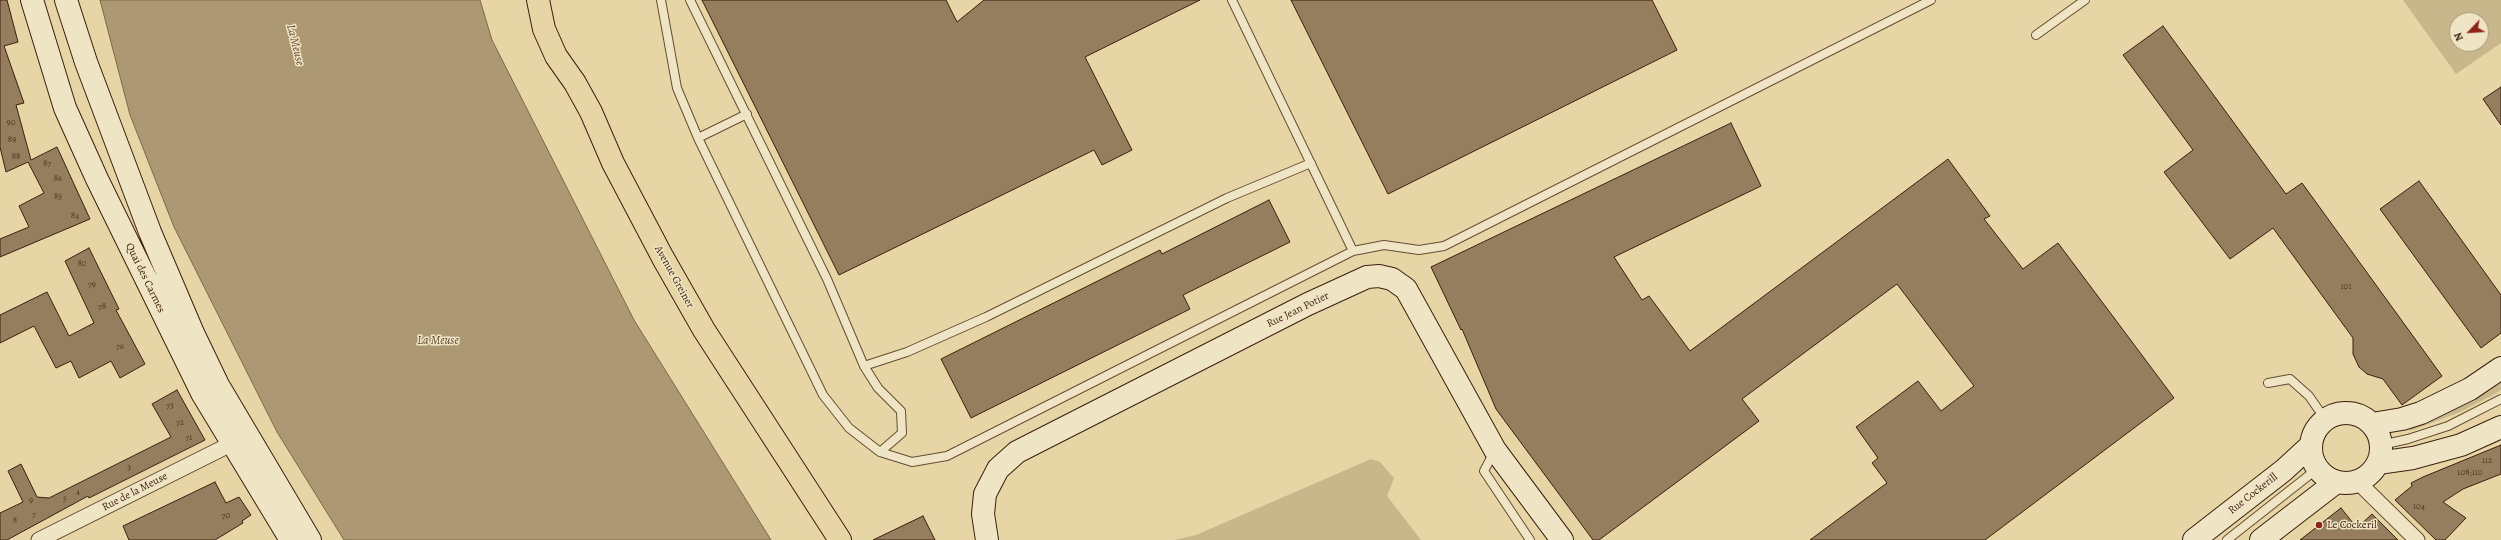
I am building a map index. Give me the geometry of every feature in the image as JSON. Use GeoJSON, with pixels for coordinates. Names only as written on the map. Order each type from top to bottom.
{"type":"FeatureCollection","features":[{"type":"Feature","properties":{"kind":"main road","name":"Quai des Carmes"},"geometry":{"type":"LineString","coordinates":[[32,0],[49,61],[65,108],[77,136],[174,338],[231,444],[291,540]]}},
{"type":"Feature","properties":{"kind":"main road","name":"Quai des Carmes"},"geometry":{"type":"LineString","coordinates":[[66,0],[86,62],[144,218],[193,333],[222,392],[310,540]]}},
{"type":"Feature","properties":{"kind":"main road","name":"Avenue Greiner"},"geometry":{"type":"LineString","coordinates":[[538,0],[544,29],[556,56],[575,83],[591,112],[614,163],[667,265],[704,330],[840,540]]}},
{"type":"Feature","properties":{"kind":"main road","name":"Rue Jean Potier"},"geometry":{"type":"LineString","coordinates":[[987,540],[983,514],[985,494],[998,469],[1017,452],[1200,357],[1367,277],[1379,276],[1392,279],[1406,289],[1495,450],[1562,540]]}},
{"type":"Feature","properties":{"kind":"main road"},"geometry":{"type":"LineString","coordinates":[[2372,424],[2402,420],[2421,413],[2470,389],[2501,368]]}},
{"type":"Feature","properties":{"kind":"main road"},"geometry":{"type":"LineString","coordinates":[[2349,412],[2362,416],[2372,424],[2378,434],[2380,454],[2370,475],[2358,482],[2347,484],[2335,483],[2317,469],[2312,458],[2310,446],[2315,431],[2325,419],[2336,414],[2349,412]]}},
{"type":"Feature","properties":{"kind":"main road"},"geometry":{"type":"LineString","coordinates":[[2380,454],[2413,458],[2461,445],[2501,427]]}},
{"type":"Feature","properties":{"kind":"main road","name":"Rue Cockerill"},"geometry":{"type":"LineString","coordinates":[[2194,540],[2284,470],[2310,446]]}},
{"type":"Feature","properties":{"kind":"main road"},"geometry":{"type":"LineString","coordinates":[[2261,540],[2335,483]]}},
{"type":"Feature","properties":{"kind":"street","name":"Rue de la Meuse"},"geometry":{"type":"LineString","coordinates":[[39,540],[231,444]]}},
{"type":"Feature","properties":{"kind":"street"},"geometry":{"type":"LineString","coordinates":[[2358,482],[2417,540]]}},
{"type":"Feature","properties":{"kind":"lane"},"geometry":{"type":"LineString","coordinates":[[661,0],[676,88],[698,138],[823,395],[849,428],[880,452],[912,462],[947,456],[1353,251],[1384,245],[1419,250],[1444,246],[1931,0]]}},
{"type":"Feature","properties":{"kind":"lane"},"geometry":{"type":"LineString","coordinates":[[690,0],[827,280],[864,366],[878,388],[901,411],[902,433],[880,452]]}},
{"type":"Feature","properties":{"kind":"lane"},"geometry":{"type":"LineString","coordinates":[[1232,0],[1353,251]]}},
{"type":"Feature","properties":{"kind":"lane"},"geometry":{"type":"LineString","coordinates":[[2036,35],[2084,0]]}},
{"type":"Feature","properties":{"kind":"lane"},"geometry":{"type":"LineString","coordinates":[[698,138],[747,114]]}},
{"type":"Feature","properties":{"kind":"lane"},"geometry":{"type":"LineString","coordinates":[[864,366],[907,352],[986,317],[1227,198],[1311,163]]}},
{"type":"Feature","properties":{"kind":"lane"},"geometry":{"type":"LineString","coordinates":[[2268,383],[2290,379],[2309,396],[2325,419]]}},
{"type":"Feature","properties":{"kind":"lane"},"geometry":{"type":"LineString","coordinates":[[2380,454],[2442,428],[2501,399]]}},
{"type":"Feature","properties":{"kind":"lane"},"geometry":{"type":"LineString","coordinates":[[1495,450],[1484,471],[1530,540]]}},
{"type":"Feature","properties":{"kind":"lane","name":"Rue Cockerill"},"geometry":{"type":"LineString","coordinates":[[2227,540],[2317,469]]}},
{"type":"Feature","properties":{"kind":"shaded area"},"geometry":{"type":"Polygon","coordinates":[[[2403,0],[2501,0],[2501,43],[2489,51],[2489,12],[2449,12],[2449,52],[2488,52],[2456,74],[2403,0]]]}},
{"type":"Feature","properties":{"kind":"shaded area"},"geometry":{"type":"Polygon","coordinates":[[[2501,378],[2501,390],[2493,395],[2460,412],[2410,431],[2408,426],[2501,378]]]}},
{"type":"Feature","properties":{"kind":"shaded area"},"geometry":{"type":"Polygon","coordinates":[[[1371,459],[1380,462],[1394,478],[1387,496],[1421,540],[1174,540],[1196,535],[1371,459]]]}},
{"type":"Feature","properties":{"kind":"water","name":"La Meuse"},"geometry":{"type":"Polygon","coordinates":[[[100,0],[480,0],[492,40],[634,320],[771,540],[344,540],[277,432],[174,227],[130,115],[100,0]]]}},
{"type":"Feature","properties":{"kind":"building"},"geometry":{"type":"Polygon","coordinates":[[[0,0],[7,0],[18,42],[4,46],[24,103],[16,105],[31,160],[57,147],[90,219],[0,257],[0,239],[29,227],[19,206],[44,193],[28,162],[6,172],[0,147],[0,0]]]}},
{"type":"Feature","properties":{"kind":"building"},"geometry":{"type":"Polygon","coordinates":[[[702,0],[946,0],[957,22],[984,0],[1200,0],[1085,57],[1132,150],[1102,165],[1094,150],[839,275],[702,0]]]}},
{"type":"Feature","properties":{"kind":"building"},"geometry":{"type":"Polygon","coordinates":[[[1291,0],[1652,0],[1677,50],[1388,194],[1291,0]]]}},
{"type":"Feature","properties":{"kind":"building"},"geometry":{"type":"Polygon","coordinates":[[[2163,26],[2286,194],[2302,183],[2442,376],[2402,405],[2383,379],[2367,374],[2359,367],[2353,354],[2353,338],[2273,228],[2230,259],[2164,172],[2193,150],[2123,55],[2163,26]]]}},
{"type":"Feature","properties":{"kind":"building"},"geometry":{"type":"Polygon","coordinates":[[[2501,87],[2501,125],[2483,99],[2501,87]]]}},
{"type":"Feature","properties":{"kind":"building"},"geometry":{"type":"Polygon","coordinates":[[[1731,123],[1761,186],[1614,257],[1642,300],[1649,296],[1690,351],[1948,159],[1990,216],[1984,219],[2023,269],[2058,243],[2174,398],[1985,540],[1810,540],[1887,483],[1872,463],[1878,458],[1856,427],[1918,381],[1941,411],[1974,386],[1897,284],[1742,399],[1759,421],[1599,540],[1593,540],[1496,409],[1462,329],[1461,330],[1431,267],[1731,123]]]}},
{"type":"Feature","properties":{"kind":"building"},"geometry":{"type":"Polygon","coordinates":[[[2419,181],[2501,295],[2501,333],[2481,348],[2380,209],[2419,181]]]}},
{"type":"Feature","properties":{"kind":"building"},"geometry":{"type":"Polygon","coordinates":[[[1269,200],[1290,242],[1183,295],[1190,309],[971,418],[941,359],[1160,250],[1162,254],[1269,200]]]}},
{"type":"Feature","properties":{"kind":"building"},"geometry":{"type":"Polygon","coordinates":[[[89,248],[119,309],[116,310],[145,364],[120,378],[111,361],[79,378],[71,361],[56,368],[34,326],[0,343],[0,315],[47,292],[69,336],[94,323],[65,261],[89,248]]]}},
{"type":"Feature","properties":{"kind":"building"},"geometry":{"type":"Polygon","coordinates":[[[177,390],[205,440],[89,498],[88,496],[7,540],[0,540],[0,513],[23,502],[8,471],[21,464],[37,497],[49,498],[171,437],[152,404],[177,390]]]}},
{"type":"Feature","properties":{"kind":"building"},"geometry":{"type":"Polygon","coordinates":[[[2501,445],[2501,474],[2463,489],[2443,502],[2466,518],[2445,540],[2436,540],[2395,500],[2412,486],[2411,483],[2501,445]]]}},
{"type":"Feature","properties":{"kind":"building"},"geometry":{"type":"Polygon","coordinates":[[[215,482],[226,503],[239,497],[251,515],[242,521],[243,523],[215,540],[129,540],[123,526],[215,482]]]}},
{"type":"Feature","properties":{"kind":"building"},"geometry":{"type":"Polygon","coordinates":[[[2341,508],[2357,528],[2372,514],[2398,540],[2300,540],[2341,508]]]}},
{"type":"Feature","properties":{"kind":"building"},"geometry":{"type":"Polygon","coordinates":[[[923,516],[935,540],[873,540],[923,516]]]}},
{"type":"Feature","properties":{"kind":"place","name":"Le Cockeril"},"geometry":{"type":"Point","coordinates":[2319,525]}}]}
